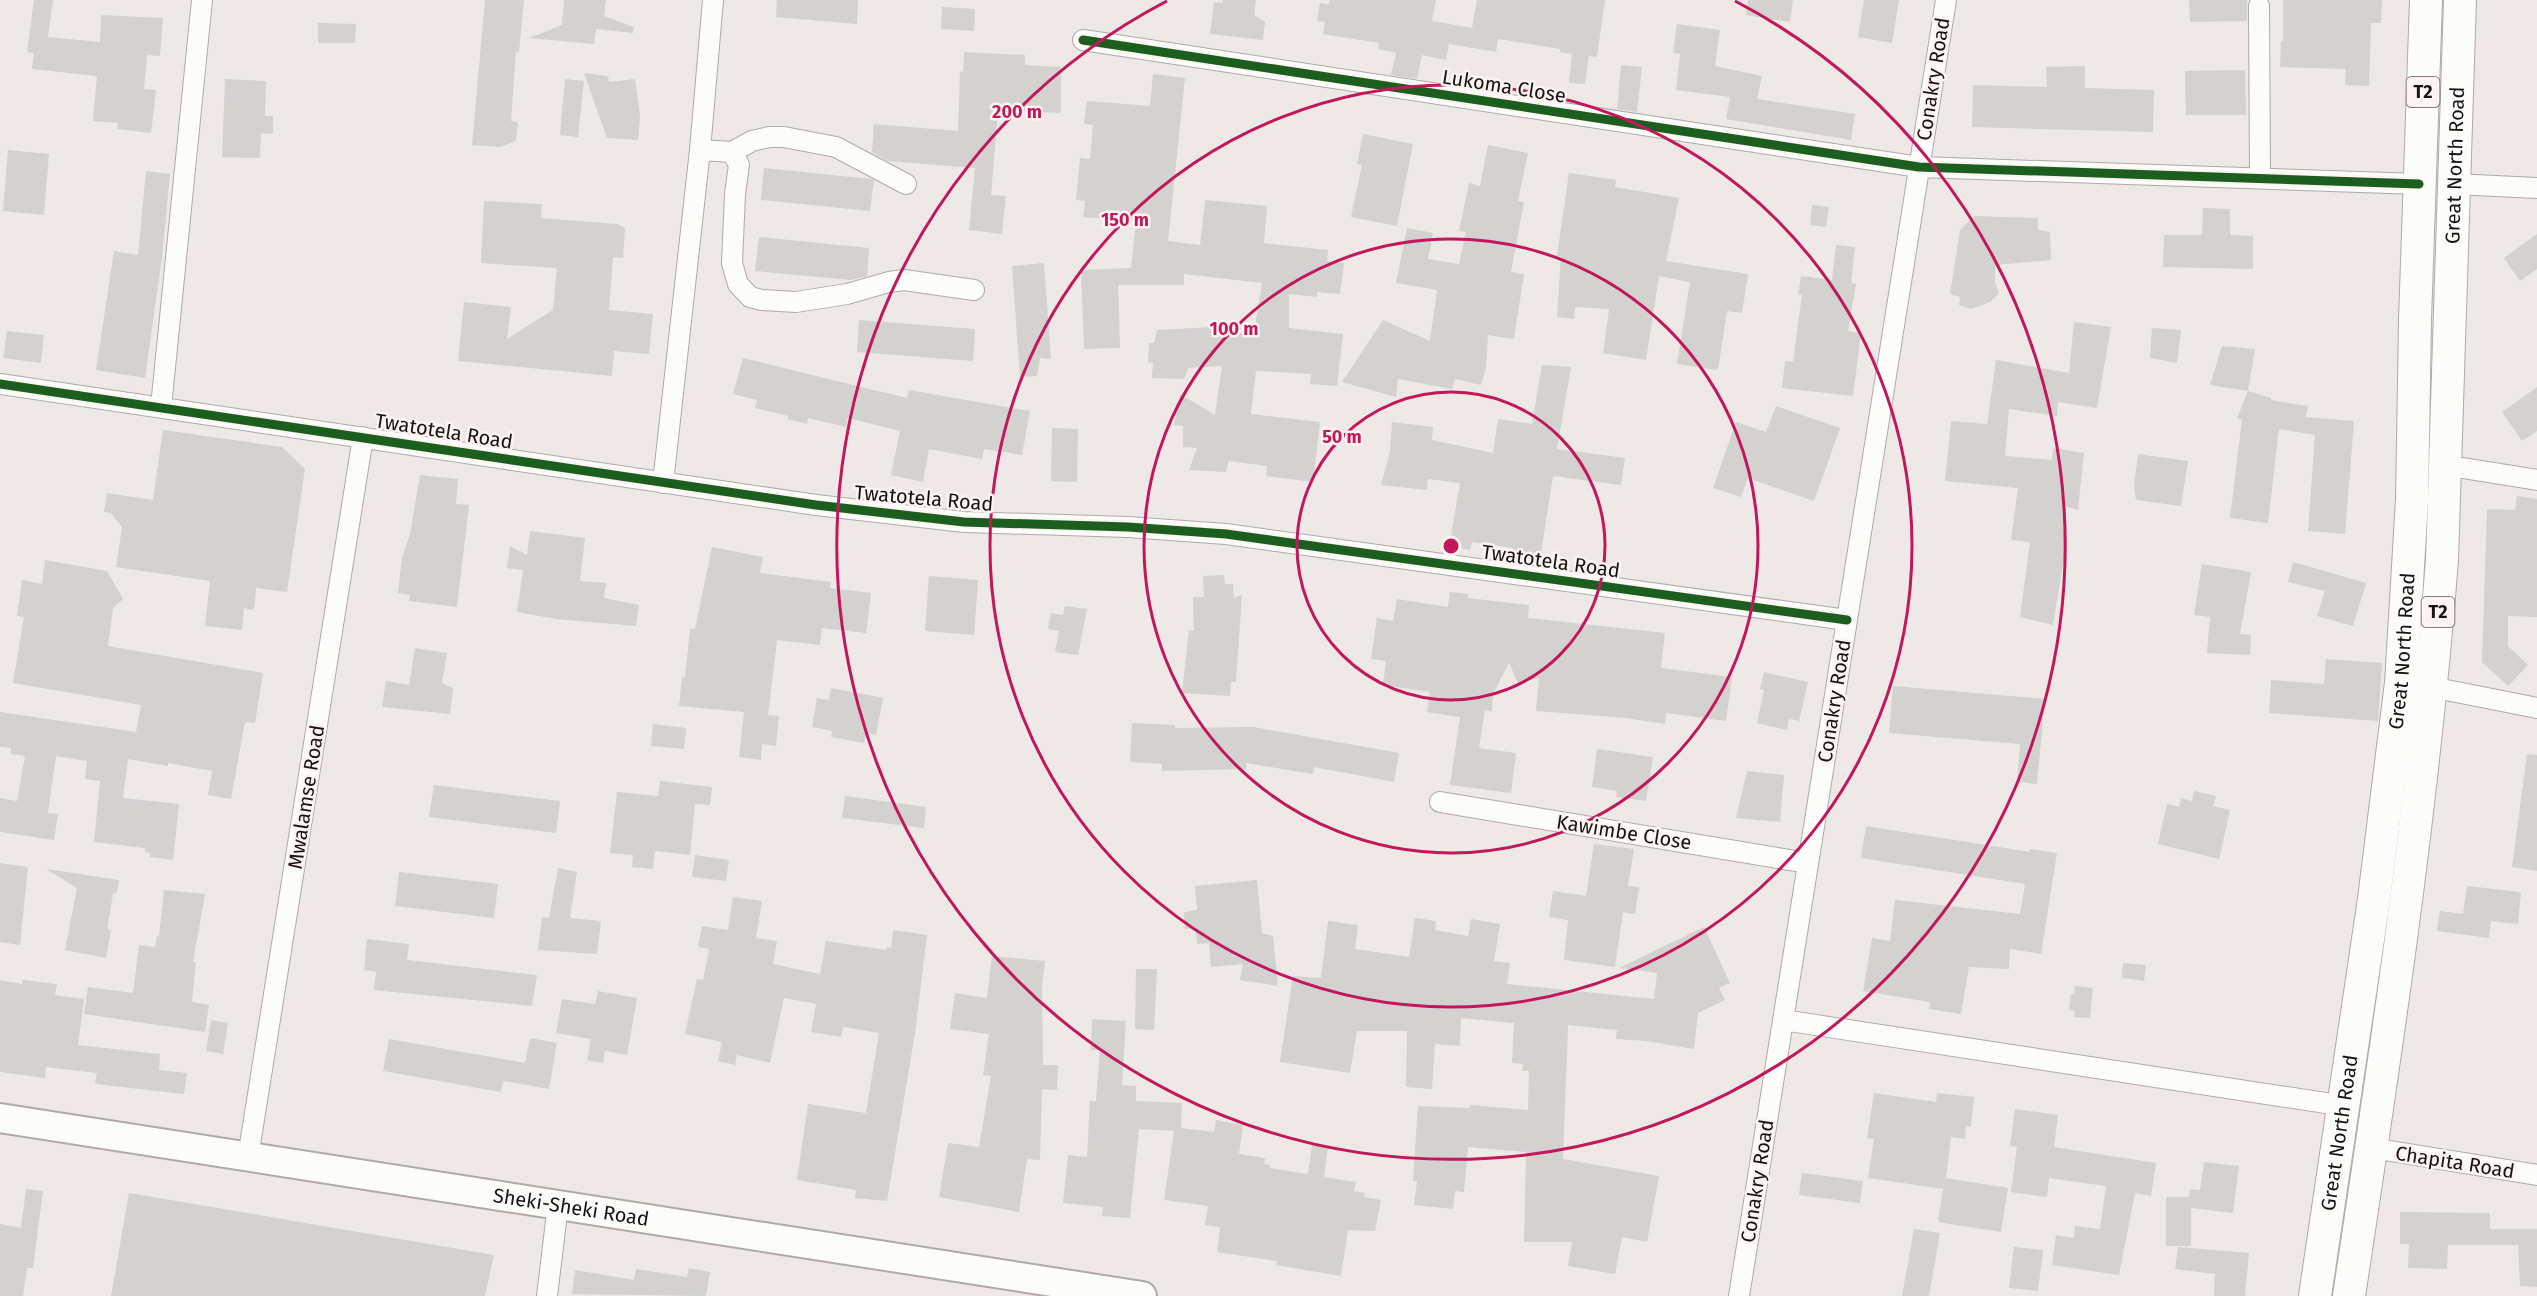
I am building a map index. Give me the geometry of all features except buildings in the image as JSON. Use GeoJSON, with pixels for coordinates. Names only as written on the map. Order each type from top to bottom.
{"type":"FeatureCollection","features":[{"type":"Feature","properties":{"kind":"main road","name":"Great North Road"},"geometry":{"type":"LineString","coordinates":[[2349,1296],[2373,1148],[2405,913],[2416,685],[2412,500],[2419,184],[2426,0]]}},
{"type":"Feature","properties":{"kind":"main road","name":"Great North Road"},"geometry":{"type":"LineString","coordinates":[[2315,1296],[2374,899],[2442,560],[2460,0]]}},
{"type":"Feature","properties":{"kind":"street"},"geometry":{"type":"LineString","coordinates":[[161,407],[202,0]]}},
{"type":"Feature","properties":{"kind":"street"},"geometry":{"type":"LineString","coordinates":[[663,483],[700,150],[713,0]]}},
{"type":"Feature","properties":{"kind":"street","name":"Conakry Road"},"geometry":{"type":"LineString","coordinates":[[1739,1296],[1946,0]]}},
{"type":"Feature","properties":{"kind":"street"},"geometry":{"type":"LineString","coordinates":[[2259,6],[2260,178]]}},
{"type":"Feature","properties":{"kind":"street","name":"Lukoma Close"},"geometry":{"type":"LineString","coordinates":[[1083,40],[1919,167],[2419,184]]}},
{"type":"Feature","properties":{"kind":"street"},"geometry":{"type":"LineString","coordinates":[[700,150],[732,152],[752,141],[769,137],[784,137],[836,147],[906,184]]}},
{"type":"Feature","properties":{"kind":"street"},"geometry":{"type":"LineString","coordinates":[[732,152],[739,165],[735,194],[732,263],[738,284],[750,297],[796,302],[847,294],[904,280],[974,290]]}},
{"type":"Feature","properties":{"kind":"street"},"geometry":{"type":"LineString","coordinates":[[2454,184],[2537,188]]}},
{"type":"Feature","properties":{"kind":"street","name":"Twatotela Road"},"geometry":{"type":"LineString","coordinates":[[0,384],[816,505],[964,522],[1128,527],[1226,534],[1847,621]]}},
{"type":"Feature","properties":{"kind":"street","name":"Mwalamse Road"},"geometry":{"type":"LineString","coordinates":[[249,1157],[363,437]]}},
{"type":"Feature","properties":{"kind":"street"},"geometry":{"type":"LineString","coordinates":[[2444,465],[2537,480]]}},
{"type":"Feature","properties":{"kind":"street"},"geometry":{"type":"LineString","coordinates":[[2416,685],[2537,708]]}},
{"type":"Feature","properties":{"kind":"street","name":"Kawimbe Close"},"geometry":{"type":"LineString","coordinates":[[1440,802],[1808,863]]}},
{"type":"Feature","properties":{"kind":"street"},"geometry":{"type":"LineString","coordinates":[[1783,1020],[2345,1106]]}},
{"type":"Feature","properties":{"kind":"street","name":"Sheki-Sheki Road"},"geometry":{"type":"LineString","coordinates":[[0,1118],[1126,1295]]}},
{"type":"Feature","properties":{"kind":"street","name":"Chapita Road"},"geometry":{"type":"LineString","coordinates":[[2373,1148],[2537,1175]]}},
{"type":"Feature","properties":{"kind":"street"},"geometry":{"type":"LineString","coordinates":[[547,1296],[558,1205]]}},
{"type":"Feature","properties":{"kind":"cycle path"},"geometry":{"type":"LineString","coordinates":[[1083,40],[1919,167],[2419,184]]}},
{"type":"Feature","properties":{"kind":"cycle path"},"geometry":{"type":"LineString","coordinates":[[0,384],[816,505],[964,522],[1128,527],[1226,534],[1847,620]]}}]}
